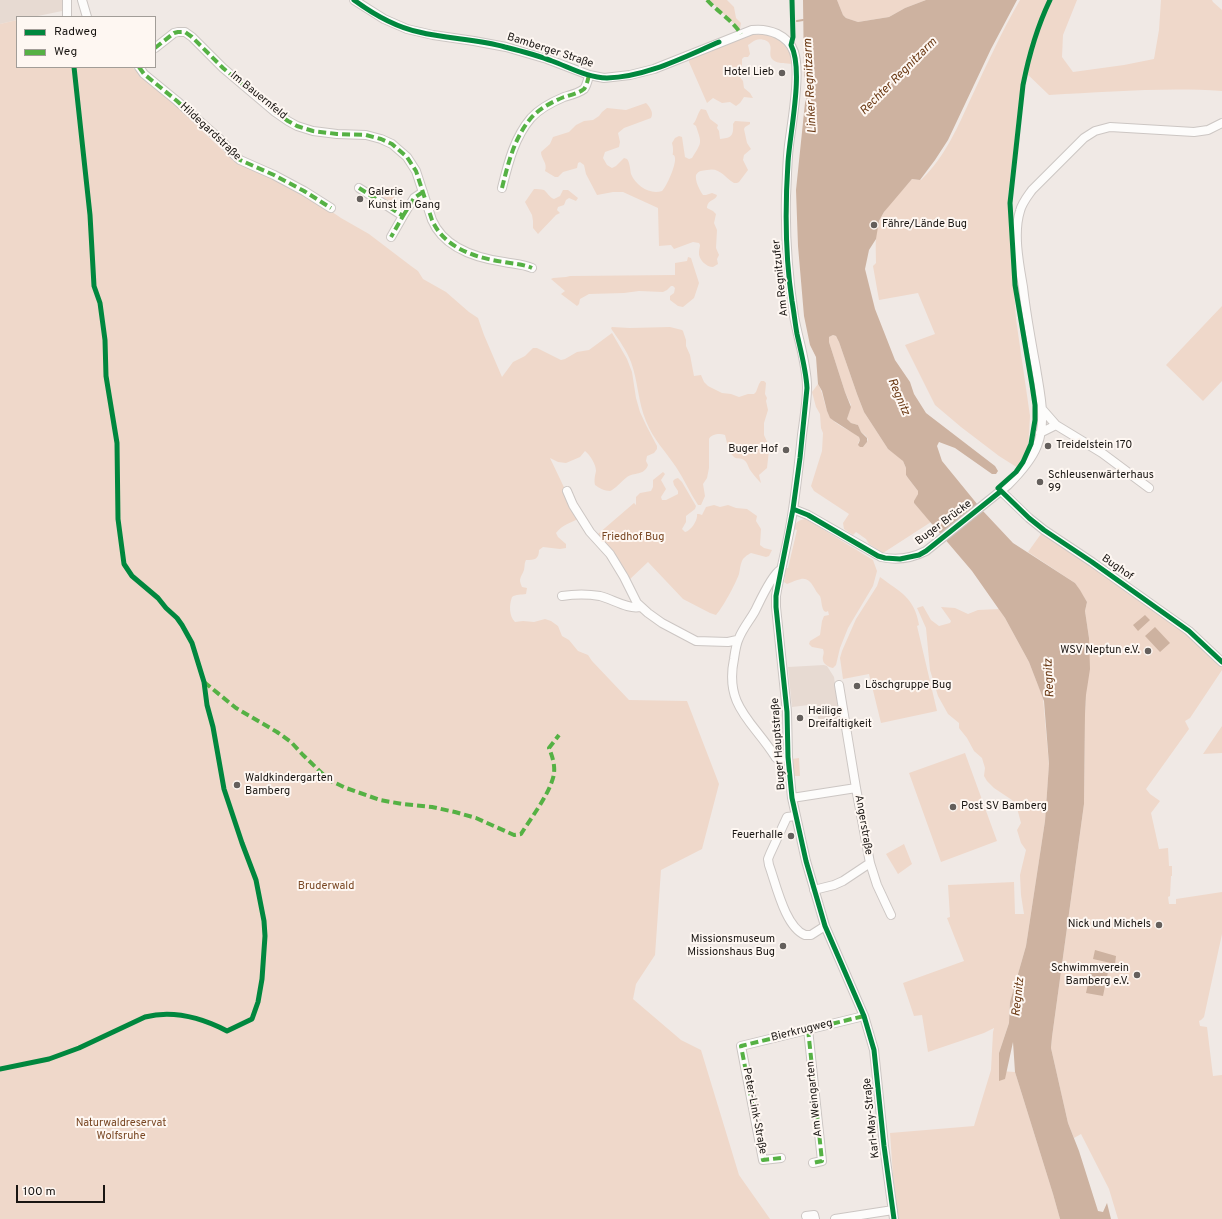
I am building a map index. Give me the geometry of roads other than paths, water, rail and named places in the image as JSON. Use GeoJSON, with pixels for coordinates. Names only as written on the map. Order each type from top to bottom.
{"type":"FeatureCollection","features":[{"type":"Feature","properties":{"kind":"street"},"geometry":{"type":"LineString","coordinates":[[67,0],[67,16]]}},
{"type":"Feature","properties":{"kind":"street"},"geometry":{"type":"LineString","coordinates":[[82,0],[87,16]]}},
{"type":"Feature","properties":{"kind":"street","name":"Bamberger Straße"},"geometry":{"type":"LineString","coordinates":[[354,0],[384,19],[407,29],[433,35],[506,47],[547,59],[589,75],[608,78],[630,76],[661,66],[752,30],[774,32],[784,38],[791,45]]}},
{"type":"Feature","properties":{"kind":"street","name":"Im Bauernfeld"},"geometry":{"type":"LineString","coordinates":[[156,47],[174,33],[182,32],[189,34],[223,68],[275,112],[297,126],[313,131],[328,133],[366,135],[381,138],[392,144],[402,152],[416,172],[435,228],[439,234],[447,241],[470,254],[502,262],[521,264],[532,268]]}},
{"type":"Feature","properties":{"kind":"street","name":"Am Regnitzufer"},"geometry":{"type":"LineString","coordinates":[[791,45],[796,58],[796,76],[787,175],[786,217],[788,269],[797,333],[807,379],[800,458],[793,509]]}},
{"type":"Feature","properties":{"kind":"street","name":"Hildegardstraße"},"geometry":{"type":"LineString","coordinates":[[140,68],[144,74],[223,142],[240,160],[301,189],[331,208]]}},
{"type":"Feature","properties":{"kind":"street"},"geometry":{"type":"LineString","coordinates":[[502,188],[514,148],[520,134],[531,118],[550,103],[582,90],[586,85],[589,75]]}},
{"type":"Feature","properties":{"kind":"street","name":"Buger Brücke"},"geometry":{"type":"LineString","coordinates":[[793,509],[808,515],[881,557],[895,560],[912,557],[926,551],[1001,491],[1019,474],[1032,456],[1037,447],[1040,433],[1042,409],[1029,331],[1017,231],[1020,212],[1027,197],[1032,190],[1084,138],[1095,131],[1110,127],[1194,132],[1208,130],[1222,124]]}},
{"type":"Feature","properties":{"kind":"street"},"geometry":{"type":"LineString","coordinates":[[359,188],[403,216]]}},
{"type":"Feature","properties":{"kind":"street"},"geometry":{"type":"LineString","coordinates":[[391,237],[414,198],[423,192]]}},
{"type":"Feature","properties":{"kind":"street"},"geometry":{"type":"LineString","coordinates":[[1042,409],[1056,425],[1102,454],[1149,488]]}},
{"type":"Feature","properties":{"kind":"street"},"geometry":{"type":"LineString","coordinates":[[1040,433],[1056,425]]}},
{"type":"Feature","properties":{"kind":"street"},"geometry":{"type":"LineString","coordinates":[[567,491],[573,505],[590,532],[610,554],[640,607],[662,623],[696,641],[728,642],[738,640]]}},
{"type":"Feature","properties":{"kind":"street","name":"Bughof"},"geometry":{"type":"LineString","coordinates":[[1001,491],[1044,530],[1098,566],[1188,632],[1222,662]]}},
{"type":"Feature","properties":{"kind":"street","name":"Buger Hauptstraße"},"geometry":{"type":"LineString","coordinates":[[793,509],[776,596],[787,712],[788,757],[792,798],[806,861],[825,926],[864,1016]]}},
{"type":"Feature","properties":{"kind":"street"},"geometry":{"type":"LineString","coordinates":[[781,570],[776,573],[771,581],[738,640],[733,663],[732,678],[734,696],[740,710],[776,758],[788,757]]}},
{"type":"Feature","properties":{"kind":"street"},"geometry":{"type":"LineString","coordinates":[[562,596],[587,594],[608,598],[631,607],[640,607]]}},
{"type":"Feature","properties":{"kind":"street","name":"Angerstraße"},"geometry":{"type":"LineString","coordinates":[[839,685],[870,863],[877,885],[891,915]]}},
{"type":"Feature","properties":{"kind":"street","name":"Angerstraße"},"geometry":{"type":"LineString","coordinates":[[792,798],[856,788]]}},
{"type":"Feature","properties":{"kind":"street"},"geometry":{"type":"LineString","coordinates":[[796,816],[787,817],[768,859],[769,865],[783,906],[790,923],[795,929],[801,934],[811,935],[825,926]]}},
{"type":"Feature","properties":{"kind":"street","name":"Angerstraße"},"geometry":{"type":"LineString","coordinates":[[814,890],[843,881],[870,863]]}},
{"type":"Feature","properties":{"kind":"street","name":"Bierkrugweg"},"geometry":{"type":"LineString","coordinates":[[741,1046],[864,1016]]}},
{"type":"Feature","properties":{"kind":"street","name":"Karl-May-Straße"},"geometry":{"type":"LineString","coordinates":[[864,1016],[874,1050],[884,1146],[894,1219]]}},
{"type":"Feature","properties":{"kind":"street","name":"Am Weingarten"},"geometry":{"type":"LineString","coordinates":[[808,1029],[822,1161],[814,1163]]}},
{"type":"Feature","properties":{"kind":"street","name":"Peter-Link-Straße"},"geometry":{"type":"LineString","coordinates":[[741,1046],[763,1160],[781,1158]]}},
{"type":"Feature","properties":{"kind":"street"},"geometry":{"type":"LineString","coordinates":[[836,1219],[893,1210]]}},
{"type":"Feature","properties":{"kind":"street"},"geometry":{"type":"LineString","coordinates":[[806,1216],[814,1215],[815,1219]]}},
{"type":"Feature","properties":{"kind":"water"},"geometry":{"type":"Polygon","coordinates":[[[803,0],[837,0],[843,15],[846,18],[858,22],[889,17],[905,8],[926,0],[1017,0],[991,49],[948,140],[920,180],[912,179],[884,212],[879,221],[876,239],[869,250],[865,269],[875,309],[895,360],[910,382],[914,394],[926,413],[995,466],[998,471],[996,474],[992,474],[955,448],[939,442],[937,446],[942,461],[982,510],[1013,543],[1075,583],[1087,602],[1085,611],[1089,638],[1090,669],[1085,715],[1084,804],[1051,1048],[1068,1123],[1079,1151],[1098,1211],[1103,1212],[1107,1203],[1111,1219],[1060,1219],[1015,1072],[1013,1042],[1005,1079],[999,1081],[999,1053],[1009,1023],[1010,1002],[1026,946],[1045,821],[1049,764],[1044,701],[1029,662],[1005,618],[972,571],[914,503],[918,491],[906,475],[906,468],[903,461],[888,449],[864,412],[836,336],[833,335],[829,337],[829,342],[851,407],[847,419],[851,423],[858,425],[861,432],[867,438],[867,442],[863,447],[858,445],[860,440],[859,437],[830,418],[822,391],[818,384],[816,357],[810,345],[804,316],[798,246],[796,190],[805,103],[809,90],[804,75],[803,0]]]}},
{"type":"Feature","properties":{"kind":"water"},"geometry":{"type":"Polygon","coordinates":[[[1145,615],[1150,620],[1138,631],[1133,625],[1145,615]]]}},
{"type":"Feature","properties":{"kind":"water"},"geometry":{"type":"Polygon","coordinates":[[[1155,627],[1170,643],[1160,652],[1145,636],[1155,627]]]}},
{"type":"Feature","properties":{"kind":"water"},"geometry":{"type":"Polygon","coordinates":[[[1095,950],[1116,956],[1115,964],[1093,959],[1095,950]]]}},
{"type":"Feature","properties":{"kind":"water"},"geometry":{"type":"Polygon","coordinates":[[[1092,964],[1109,967],[1103,996],[1086,993],[1092,964]]]}},
{"type":"Feature","properties":{"kind":"waterway"},"geometry":{"type":"LineString","coordinates":[[797,21],[803,20]]}},
{"type":"Feature","properties":{"kind":"place","name":"Hotel Lieb"},"geometry":{"type":"Point","coordinates":[782,73]}},
{"type":"Feature","properties":{"kind":"place","name":"Galerie Kunst im Gang"},"geometry":{"type":"Point","coordinates":[360,199]}},
{"type":"Feature","properties":{"kind":"place","name":"Fähre/Lände Bug"},"geometry":{"type":"Point","coordinates":[874,225]}},
{"type":"Feature","properties":{"kind":"place","name":"Treidelstein 170"},"geometry":{"type":"Point","coordinates":[1048,446]}},
{"type":"Feature","properties":{"kind":"place","name":"Buger Hof"},"geometry":{"type":"Point","coordinates":[786,450]}},
{"type":"Feature","properties":{"kind":"place","name":"Schleusenwärterhaus 99"},"geometry":{"type":"Point","coordinates":[1040,482]}},
{"type":"Feature","properties":{"kind":"place","name":"WSV Neptun e.V."},"geometry":{"type":"Point","coordinates":[1148,651]}},
{"type":"Feature","properties":{"kind":"place","name":"Löschgruppe Bug"},"geometry":{"type":"Point","coordinates":[857,686]}},
{"type":"Feature","properties":{"kind":"place","name":"Heilige Dreifaltigkeit"},"geometry":{"type":"Point","coordinates":[800,718]}},
{"type":"Feature","properties":{"kind":"place","name":"Waldkindergarten Bamberg"},"geometry":{"type":"Point","coordinates":[237,785]}},
{"type":"Feature","properties":{"kind":"place","name":"Post SV Bamberg"},"geometry":{"type":"Point","coordinates":[953,807]}},
{"type":"Feature","properties":{"kind":"place","name":"Feuerhalle"},"geometry":{"type":"Point","coordinates":[791,836]}},
{"type":"Feature","properties":{"kind":"place","name":"Nick und Michels"},"geometry":{"type":"Point","coordinates":[1159,925]}},
{"type":"Feature","properties":{"kind":"place","name":"Missionsmuseum Missionshaus Bug"},"geometry":{"type":"Point","coordinates":[783,946]}},
{"type":"Feature","properties":{"kind":"place","name":"Schwimmverein Bamberg e.V."},"geometry":{"type":"Point","coordinates":[1137,975]}},
{"type":"Feature","properties":{"kind":"water label","name":"Rechter Regnitzarm"},"geometry":{"type":"Point","coordinates":[899,77]}},
{"type":"Feature","properties":{"kind":"water label","name":"Linker Regnitzarm"},"geometry":{"type":"Point","coordinates":[811,86]}},
{"type":"Feature","properties":{"kind":"water label","name":"Regnitz"},"geometry":{"type":"Point","coordinates":[898,397]}},
{"type":"Feature","properties":{"kind":"water label","name":"Regnitz"},"geometry":{"type":"Point","coordinates":[1050,678]}},
{"type":"Feature","properties":{"kind":"water label","name":"Regnitz"},"geometry":{"type":"Point","coordinates":[1019,997]}},
{"type":"Feature","properties":{"kind":"park label","name":"Friedhof Bug"},"geometry":{"type":"Point","coordinates":[633,538]}},
{"type":"Feature","properties":{"kind":"park label","name":"Bruderwald"},"geometry":{"type":"Point","coordinates":[326,887]}},
{"type":"Feature","properties":{"kind":"park label","name":"Naturwaldreservat Wolfsruhe"},"geometry":{"type":"Point","coordinates":[121,1130]}}]}
